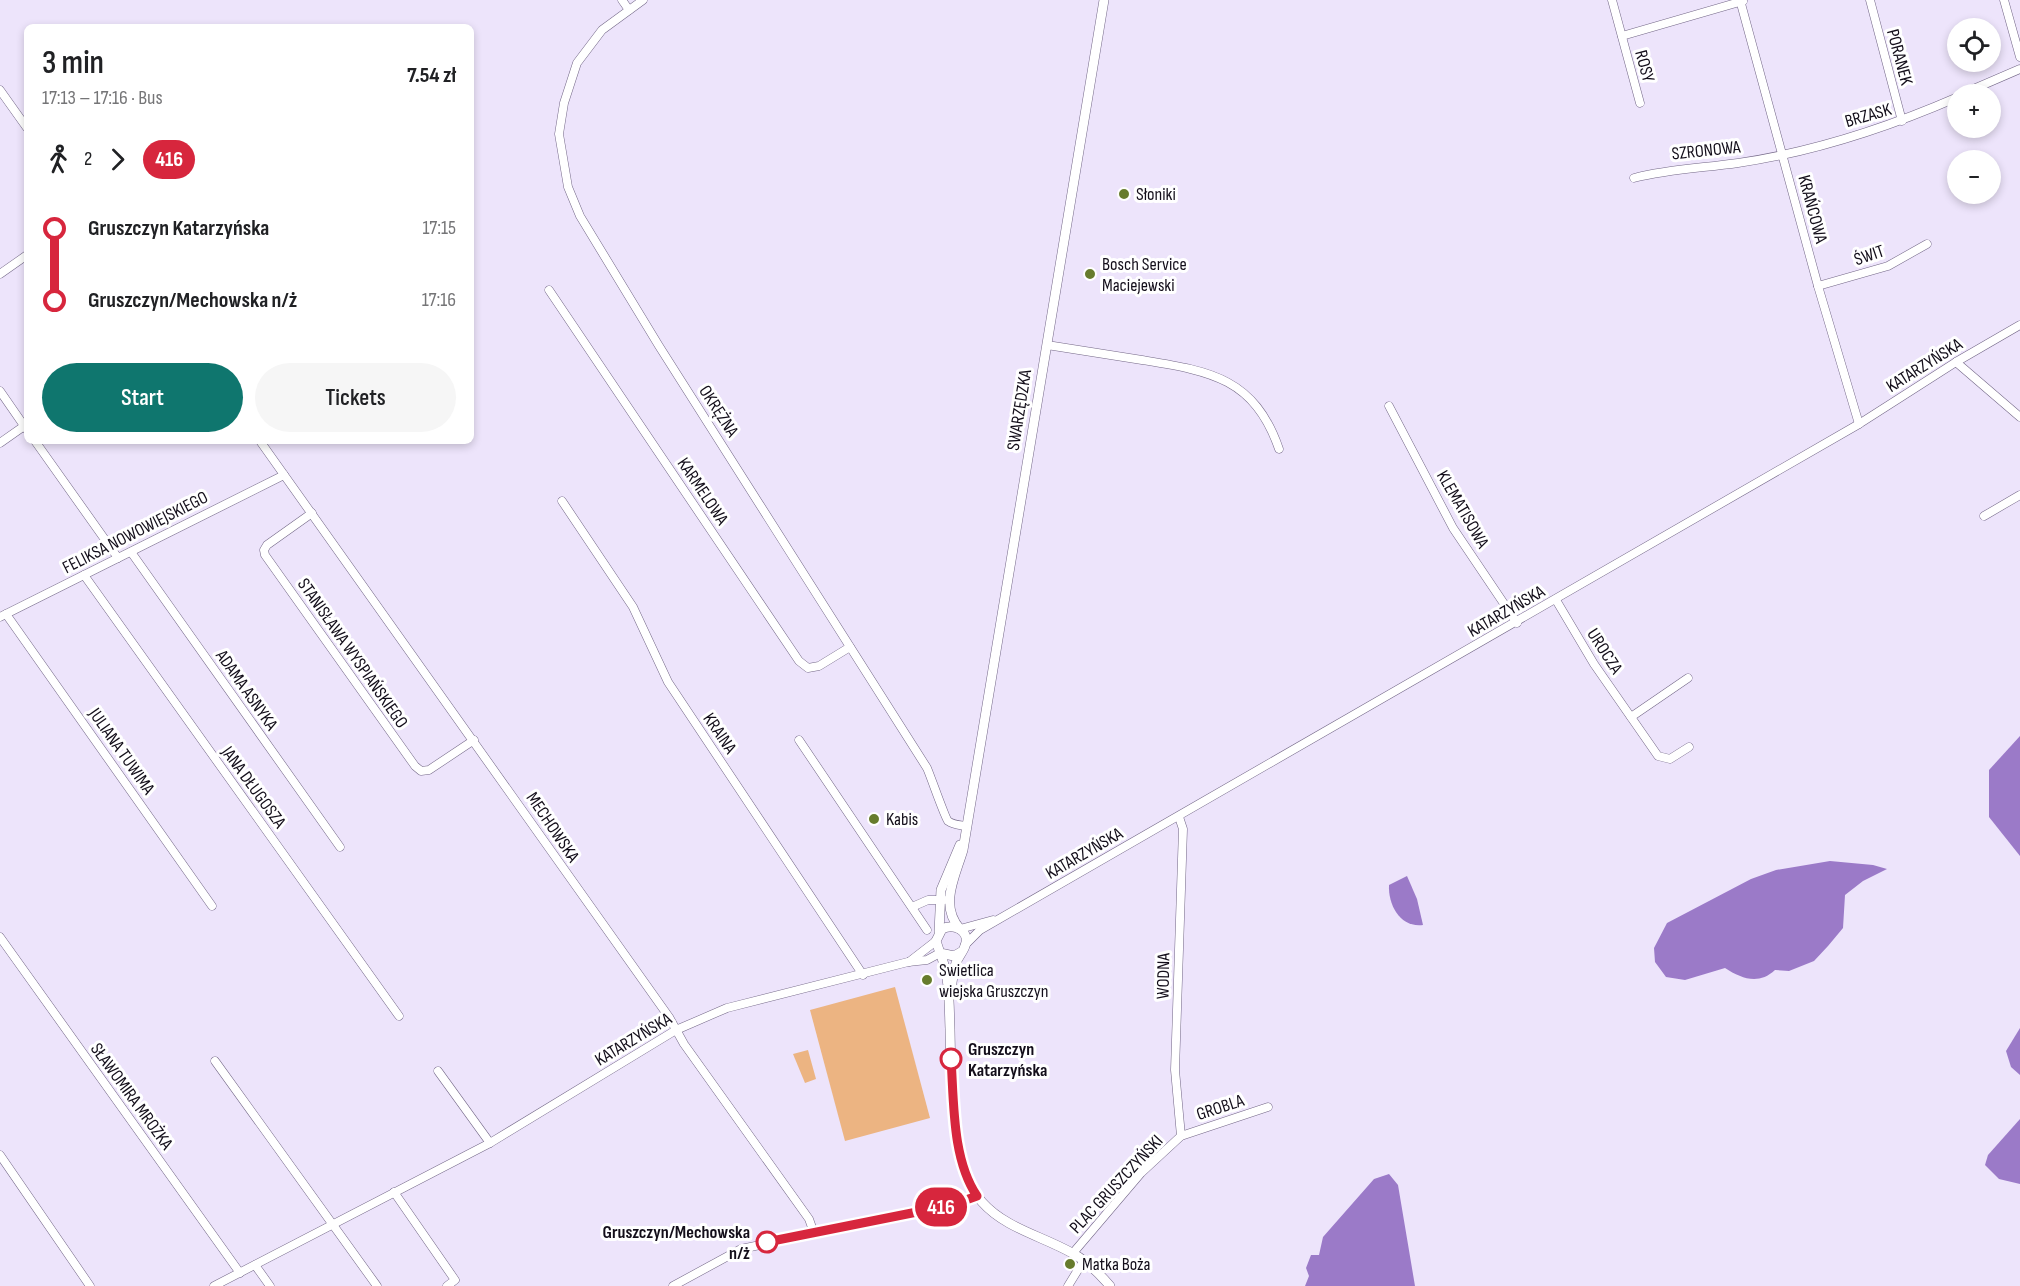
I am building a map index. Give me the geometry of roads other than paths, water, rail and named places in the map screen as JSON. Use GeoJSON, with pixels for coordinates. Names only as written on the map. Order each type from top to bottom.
{"type":"FeatureCollection","features":[{"type":"Feature","properties":{"kind":"street"},"geometry":{"type":"LineString","coordinates":[[622,0],[629,10]]}},
{"type":"Feature","properties":{"kind":"street","name":"OKRĘŻNA"},"geometry":{"type":"LineString","coordinates":[[644,0],[602,30],[577,63],[570,82],[559,134],[568,187],[580,216],[653,337],[927,768],[942,802],[945,818],[950,823],[966,826]]}},
{"type":"Feature","properties":{"kind":"street","name":"SWARZĘDZKA"},"geometry":{"type":"LineString","coordinates":[[937,937],[944,900],[963,850],[1104,0]]}},
{"type":"Feature","properties":{"kind":"street","name":"ROSY"},"geometry":{"type":"LineString","coordinates":[[1612,0],[1640,103]]}},
{"type":"Feature","properties":{"kind":"street","name":"PORANEK"},"geometry":{"type":"LineString","coordinates":[[1870,0],[1902,121]]}},
{"type":"Feature","properties":{"kind":"street"},"geometry":{"type":"LineString","coordinates":[[2004,0],[2017,34],[2020,57]]}},
{"type":"Feature","properties":{"kind":"street","name":"ROSY"},"geometry":{"type":"LineString","coordinates":[[1622,36],[1742,1]]}},
{"type":"Feature","properties":{"kind":"street","name":"KRAŃCOWA"},"geometry":{"type":"LineString","coordinates":[[1742,1],[1818,286],[1859,424]]}},
{"type":"Feature","properties":{"kind":"street"},"geometry":{"type":"LineString","coordinates":[[1985,84],[2020,69]]}},
{"type":"Feature","properties":{"kind":"street"},"geometry":{"type":"LineString","coordinates":[[0,90],[24,124]]}},
{"type":"Feature","properties":{"kind":"street"},"geometry":{"type":"LineString","coordinates":[[0,107],[9,102]]}},
{"type":"Feature","properties":{"kind":"street","name":"BRZASK"},"geometry":{"type":"LineString","coordinates":[[1783,154],[1902,121],[1947,102]]}},
{"type":"Feature","properties":{"kind":"street","name":"SZRONOWA"},"geometry":{"type":"LineString","coordinates":[[1634,178],[1666,169],[1738,163],[1783,154]]}},
{"type":"Feature","properties":{"kind":"street","name":"ŚWIT"},"geometry":{"type":"LineString","coordinates":[[1818,286],[1888,267],[1927,244]]}},
{"type":"Feature","properties":{"kind":"street"},"geometry":{"type":"LineString","coordinates":[[0,274],[24,257]]}},
{"type":"Feature","properties":{"kind":"street","name":"KARMELOWA"},"geometry":{"type":"LineString","coordinates":[[549,290],[799,661],[808,668],[819,666],[850,647]]}},
{"type":"Feature","properties":{"kind":"street","name":"KATARZYŃSKA"},"geometry":{"type":"LineString","coordinates":[[963,948],[981,930],[1518,623],[1859,424],[1956,362],[2020,325]]}},
{"type":"Feature","properties":{"kind":"street"},"geometry":{"type":"LineString","coordinates":[[1047,345],[1204,370],[1232,384],[1252,400],[1272,428],[1279,449]]}},
{"type":"Feature","properties":{"kind":"street"},"geometry":{"type":"LineString","coordinates":[[1956,362],[2020,417]]}},
{"type":"Feature","properties":{"kind":"street"},"geometry":{"type":"LineString","coordinates":[[0,391],[24,423]]}},
{"type":"Feature","properties":{"kind":"street","name":"KLEMATISOWA"},"geometry":{"type":"LineString","coordinates":[[1389,406],[1454,528],[1518,623]]}},
{"type":"Feature","properties":{"kind":"street"},"geometry":{"type":"LineString","coordinates":[[0,443],[24,427]]}},
{"type":"Feature","properties":{"kind":"street"},"geometry":{"type":"LineString","coordinates":[[37,444],[118,558]]}},
{"type":"Feature","properties":{"kind":"street","name":"MECHOWSKA"},"geometry":{"type":"LineString","coordinates":[[262,444],[474,741],[684,1044],[809,1219],[814,1233]]}},
{"type":"Feature","properties":{"kind":"street","name":"FELIKSA NOWOWIEJSKIEGO"},"geometry":{"type":"LineString","coordinates":[[3,615],[284,475]]}},
{"type":"Feature","properties":{"kind":"street"},"geometry":{"type":"LineString","coordinates":[[1984,516],[2020,495]]}},
{"type":"Feature","properties":{"kind":"street","name":"KRAINA"},"geometry":{"type":"LineString","coordinates":[[562,501],[633,607],[668,682],[863,975]]}},
{"type":"Feature","properties":{"kind":"street","name":"STANISŁAWA WYSPIAŃSKIEGO"},"geometry":{"type":"LineString","coordinates":[[312,513],[267,545],[265,555],[421,771],[429,770],[474,741]]}},
{"type":"Feature","properties":{"kind":"street","name":"ADAMA ASNYKA"},"geometry":{"type":"LineString","coordinates":[[130,552],[340,847]]}},
{"type":"Feature","properties":{"kind":"street","name":"JANA DŁUGOSZA"},"geometry":{"type":"LineString","coordinates":[[84,575],[399,1016]]}},
{"type":"Feature","properties":{"kind":"street","name":"UROCZA"},"geometry":{"type":"LineString","coordinates":[[1556,600],[1594,663],[1658,756],[1670,759],[1689,747]]}},
{"type":"Feature","properties":{"kind":"street","name":"JULIANA TUWIMA"},"geometry":{"type":"LineString","coordinates":[[3,615],[212,906]]}},
{"type":"Feature","properties":{"kind":"street"},"geometry":{"type":"LineString","coordinates":[[1631,717],[1688,678]]}},
{"type":"Feature","properties":{"kind":"street"},"geometry":{"type":"LineString","coordinates":[[799,740],[927,930]]}},
{"type":"Feature","properties":{"kind":"street","name":"WODNA"},"geometry":{"type":"LineString","coordinates":[[1179,817],[1183,830],[1175,1070],[1181,1136]]}},
{"type":"Feature","properties":{"kind":"street"},"geometry":{"type":"LineString","coordinates":[[912,908],[927,900],[944,900],[965,936],[963,948],[956,963],[949,1001]]}},
{"type":"Feature","properties":{"kind":"street","name":"KATARZYŃSKA"},"geometry":{"type":"LineString","coordinates":[[960,929],[1003,918]]}},
{"type":"Feature","properties":{"kind":"street"},"geometry":{"type":"LineString","coordinates":[[960,929],[949,926],[937,937],[944,962],[949,1001],[951,1059],[958,1130],[966,1173],[977,1196],[997,1214],[1023,1231],[1084,1260],[1110,1286]]}},
{"type":"Feature","properties":{"kind":"street","name":"SŁAWOMIRA MROŻKA"},"geometry":{"type":"LineString","coordinates":[[0,937],[240,1273]]}},
{"type":"Feature","properties":{"kind":"street","name":"KATARZYŃSKA"},"geometry":{"type":"LineString","coordinates":[[908,962],[937,937]]}},
{"type":"Feature","properties":{"kind":"street"},"geometry":{"type":"LineString","coordinates":[[940,953],[954,956],[963,948]]}},
{"type":"Feature","properties":{"kind":"street","name":"KATARZYŃSKA"},"geometry":{"type":"LineString","coordinates":[[214,1286],[489,1143],[676,1030],[728,1008],[908,962],[927,960],[940,953]]}},
{"type":"Feature","properties":{"kind":"street"},"geometry":{"type":"LineString","coordinates":[[215,1061],[377,1286]]}},
{"type":"Feature","properties":{"kind":"street"},"geometry":{"type":"LineString","coordinates":[[438,1071],[489,1143]]}},
{"type":"Feature","properties":{"kind":"street","name":"GROBLA"},"geometry":{"type":"LineString","coordinates":[[1181,1136],[1268,1107]]}},
{"type":"Feature","properties":{"kind":"street","name":"PLAC GRUSZCZYŃSKI"},"geometry":{"type":"LineString","coordinates":[[1073,1253],[1141,1173],[1181,1136]]}},
{"type":"Feature","properties":{"kind":"street"},"geometry":{"type":"LineString","coordinates":[[0,1155],[90,1286]]}},
{"type":"Feature","properties":{"kind":"street"},"geometry":{"type":"LineString","coordinates":[[394,1192],[455,1280],[447,1286]]}},
{"type":"Feature","properties":{"kind":"street"},"geometry":{"type":"LineString","coordinates":[[673,1286],[741,1249],[952,1205],[977,1196]]}},
{"type":"Feature","properties":{"kind":"street"},"geometry":{"type":"LineString","coordinates":[[1068,1286],[1084,1260]]}},
{"type":"Feature","properties":{"kind":"street"},"geometry":{"type":"LineString","coordinates":[[255,1265],[270,1286]]}},
{"type":"Feature","properties":{"kind":"place","name":"Słoniki"},"geometry":{"type":"Point","coordinates":[1124,194]}},
{"type":"Feature","properties":{"kind":"place","name":"Bosch Service Maciejewski"},"geometry":{"type":"Point","coordinates":[1090,274]}},
{"type":"Feature","properties":{"kind":"place","name":"Kabis"},"geometry":{"type":"Point","coordinates":[874,819]}},
{"type":"Feature","properties":{"kind":"place","name":"Swietlica wiejska Gruszczyn"},"geometry":{"type":"Point","coordinates":[927,980]}},
{"type":"Feature","properties":{"kind":"place","name":"Gruszczyn Katarzyńska"},"geometry":{"type":"Point","coordinates":[951,1059]}},
{"type":"Feature","properties":{"kind":"place","name":"Gruszczyn/Mechowska n/ż"},"geometry":{"type":"Point","coordinates":[767,1242]}},
{"type":"Feature","properties":{"kind":"place","name":"Matka Boża"},"geometry":{"type":"Point","coordinates":[1070,1264]}}]}
